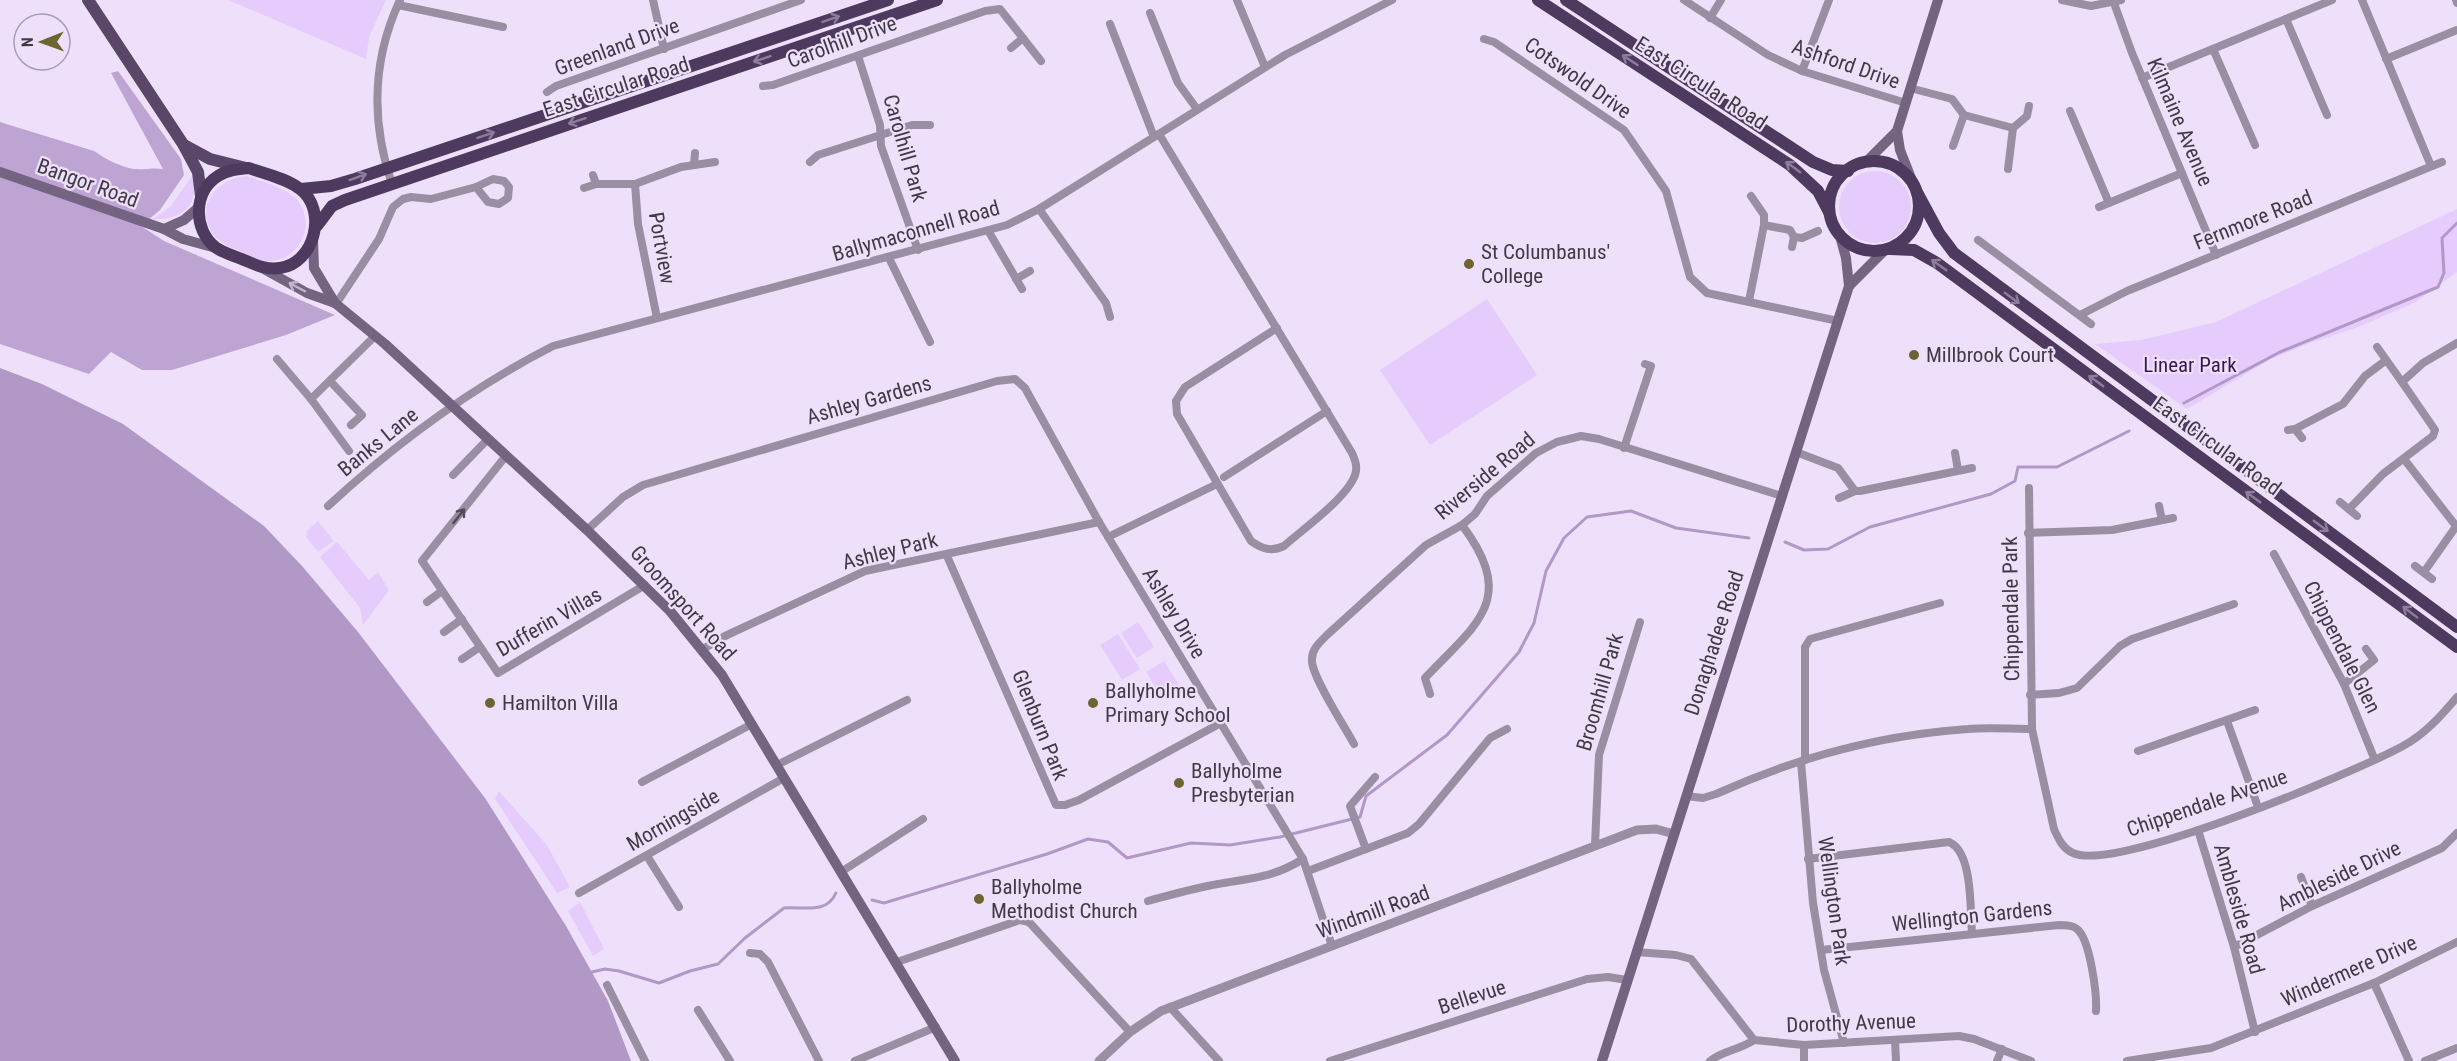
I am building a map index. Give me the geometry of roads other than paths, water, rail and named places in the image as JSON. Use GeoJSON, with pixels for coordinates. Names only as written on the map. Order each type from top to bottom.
{"type":"FeatureCollection","features":[{"type":"Feature","properties":{"kind":"highway","name":"East Circular Road"},"geometry":{"type":"LineString","coordinates":[[301,189],[331,186],[888,0]]}},
{"type":"Feature","properties":{"kind":"highway","name":"East Circular Road"},"geometry":{"type":"LineString","coordinates":[[317,226],[332,206],[392,184],[937,0]]}},
{"type":"Feature","properties":{"kind":"highway","name":"East Circular Road"},"geometry":{"type":"LineString","coordinates":[[1538,0],[1790,165],[1818,191],[1829,212]]}},
{"type":"Feature","properties":{"kind":"highway","name":"East Circular Road"},"geometry":{"type":"LineString","coordinates":[[1566,0],[1813,162],[1832,170],[1848,171]]}},
{"type":"Feature","properties":{"kind":"highway"},"geometry":{"type":"LineString","coordinates":[[1866,162],[1893,165],[1915,188],[1919,207],[1914,227],[1902,242],[1887,250],[1860,249],[1840,236],[1829,212],[1833,188],[1839,178],[1857,165],[1866,162]]}},
{"type":"Feature","properties":{"kind":"highway"},"geometry":{"type":"LineString","coordinates":[[249,168],[301,189],[309,201],[317,226],[305,253],[291,265],[280,268],[261,268],[216,248],[201,228],[200,202],[206,187],[218,176],[249,168]]}},
{"type":"Feature","properties":{"kind":"highway","name":"East Circular Road"},"geometry":{"type":"LineString","coordinates":[[1915,188],[1939,233],[1954,253],[2457,627]]}},
{"type":"Feature","properties":{"kind":"highway","name":"East Circular Road"},"geometry":{"type":"LineString","coordinates":[[1887,250],[1914,250],[1937,263],[2457,647]]}},
{"type":"Feature","properties":{"kind":"main road"},"geometry":{"type":"LineString","coordinates":[[88,0],[183,144],[198,172],[200,202],[184,220],[164,229]]}},
{"type":"Feature","properties":{"kind":"main road"},"geometry":{"type":"LineString","coordinates":[[1915,188],[1900,150],[1897,131],[1938,0]]}},
{"type":"Feature","properties":{"kind":"main road"},"geometry":{"type":"LineString","coordinates":[[1866,162],[1897,131]]}},
{"type":"Feature","properties":{"kind":"main road"},"geometry":{"type":"LineString","coordinates":[[183,144],[210,159],[249,168]]}},
{"type":"Feature","properties":{"kind":"main road","name":"Bangor Road"},"geometry":{"type":"LineString","coordinates":[[0,172],[164,229],[183,239],[216,248]]}},
{"type":"Feature","properties":{"kind":"main road","name":"Donaghadee Road"},"geometry":{"type":"LineString","coordinates":[[1602,1061],[1849,286],[1846,258],[1840,236]]}},
{"type":"Feature","properties":{"kind":"main road"},"geometry":{"type":"LineString","coordinates":[[313,239],[314,268],[336,304]]}},
{"type":"Feature","properties":{"kind":"main road"},"geometry":{"type":"LineString","coordinates":[[1849,286],[1887,250]]}},
{"type":"Feature","properties":{"kind":"main road"},"geometry":{"type":"LineString","coordinates":[[261,268],[308,293],[336,304]]}},
{"type":"Feature","properties":{"kind":"main road","name":"Groomsport Road"},"geometry":{"type":"LineString","coordinates":[[336,304],[375,336],[587,530],[645,585],[703,650],[722,675],[955,1061]]}},
{"type":"Feature","properties":{"kind":"street"},"geometry":{"type":"LineString","coordinates":[[653,0],[664,49]]}},
{"type":"Feature","properties":{"kind":"street","name":"Greenland Drive"},"geometry":{"type":"LineString","coordinates":[[547,92],[556,86],[801,0]]}},
{"type":"Feature","properties":{"kind":"street"},"geometry":{"type":"LineString","coordinates":[[1237,0],[1265,67]]}},
{"type":"Feature","properties":{"kind":"street","name":"Ballymaconnell Road"},"geometry":{"type":"LineString","coordinates":[[452,408],[506,370],[553,346],[989,232],[1039,209],[1265,67],[1376,3],[1392,0]]}},
{"type":"Feature","properties":{"kind":"street","name":"Ashford Drive"},"geometry":{"type":"LineString","coordinates":[[1684,0],[1768,55],[1802,71],[1906,103]]}},
{"type":"Feature","properties":{"kind":"street"},"geometry":{"type":"LineString","coordinates":[[1710,18],[1720,0]]}},
{"type":"Feature","properties":{"kind":"street"},"geometry":{"type":"LineString","coordinates":[[1802,71],[1829,0]]}},
{"type":"Feature","properties":{"kind":"street"},"geometry":{"type":"LineString","coordinates":[[2062,0],[2091,6],[2117,1]]}},
{"type":"Feature","properties":{"kind":"street"},"geometry":{"type":"LineString","coordinates":[[2142,78],[2332,0]]}},
{"type":"Feature","properties":{"kind":"street"},"geometry":{"type":"LineString","coordinates":[[2361,0],[2431,166]]}},
{"type":"Feature","properties":{"kind":"street","name":"Kilmaine Avenue"},"geometry":{"type":"LineString","coordinates":[[2117,1],[2142,78],[2216,255]]}},
{"type":"Feature","properties":{"kind":"street"},"geometry":{"type":"LineString","coordinates":[[392,184],[386,166],[376,108],[377,74],[399,2],[503,27]]}},
{"type":"Feature","properties":{"kind":"street","name":"Carolhill Drive"},"geometry":{"type":"LineString","coordinates":[[763,86],[772,86],[985,10],[1000,9],[1041,61]]}},
{"type":"Feature","properties":{"kind":"street"},"geometry":{"type":"LineString","coordinates":[[1150,13],[1178,83],[1197,109]]}},
{"type":"Feature","properties":{"kind":"street"},"geometry":{"type":"LineString","coordinates":[[2286,19],[2327,115]]}},
{"type":"Feature","properties":{"kind":"street"},"geometry":{"type":"LineString","coordinates":[[1110,24],[1157,135],[1277,328],[1356,462],[1356,473],[1350,486],[1284,546],[1274,550],[1260,548],[1251,541],[1177,414],[1176,401],[1185,387],[1277,328]]}},
{"type":"Feature","properties":{"kind":"street"},"geometry":{"type":"LineString","coordinates":[[2386,59],[2457,30]]}},
{"type":"Feature","properties":{"kind":"street"},"geometry":{"type":"LineString","coordinates":[[1011,48],[1023,38]]}},
{"type":"Feature","properties":{"kind":"street","name":"Cotswold Drive"},"geometry":{"type":"LineString","coordinates":[[1484,39],[1494,42],[1624,130],[1666,191],[1686,263],[1696,285],[1707,293],[1838,321]]}},
{"type":"Feature","properties":{"kind":"street"},"geometry":{"type":"LineString","coordinates":[[2213,49],[2255,145]]}},
{"type":"Feature","properties":{"kind":"street","name":"Carolhill Park"},"geometry":{"type":"LineString","coordinates":[[858,56],[880,124],[881,146],[918,250]]}},
{"type":"Feature","properties":{"kind":"street"},"geometry":{"type":"LineString","coordinates":[[1911,88],[1952,99],[1964,115],[2013,128]]}},
{"type":"Feature","properties":{"kind":"street"},"geometry":{"type":"LineString","coordinates":[[2008,169],[2013,128],[2027,116],[2029,106]]}},
{"type":"Feature","properties":{"kind":"street"},"geometry":{"type":"LineString","coordinates":[[2070,111],[2109,203]]}},
{"type":"Feature","properties":{"kind":"street"},"geometry":{"type":"LineString","coordinates":[[1953,146],[1964,115]]}},
{"type":"Feature","properties":{"kind":"street"},"geometry":{"type":"LineString","coordinates":[[810,162],[818,155],[912,124],[930,125]]}},
{"type":"Feature","properties":{"kind":"street"},"geometry":{"type":"LineString","coordinates":[[694,165],[695,153]]}},
{"type":"Feature","properties":{"kind":"street"},"geometry":{"type":"LineString","coordinates":[[584,188],[596,184],[635,184],[694,165],[715,162]]}},
{"type":"Feature","properties":{"kind":"street","name":"Fernmore Road"},"geometry":{"type":"LineString","coordinates":[[2080,315],[2127,291],[2442,162]]}},
{"type":"Feature","properties":{"kind":"street"},"geometry":{"type":"LineString","coordinates":[[2098,207],[2182,173]]}},
{"type":"Feature","properties":{"kind":"street"},"geometry":{"type":"LineString","coordinates":[[593,175],[596,184]]}},
{"type":"Feature","properties":{"kind":"street","name":"Portview"},"geometry":{"type":"LineString","coordinates":[[635,184],[638,224],[657,318]]}},
{"type":"Feature","properties":{"kind":"street"},"geometry":{"type":"LineString","coordinates":[[336,304],[379,239],[393,207],[411,196],[431,199],[476,187]]}},
{"type":"Feature","properties":{"kind":"street"},"geometry":{"type":"LineString","coordinates":[[1749,301],[1764,225],[1764,215],[1752,196]]}},
{"type":"Feature","properties":{"kind":"street"},"geometry":{"type":"LineString","coordinates":[[1039,209],[1106,303],[1110,317]]}},
{"type":"Feature","properties":{"kind":"street"},"geometry":{"type":"LineString","coordinates":[[1764,225],[1790,230],[1794,237],[1792,247]]}},
{"type":"Feature","properties":{"kind":"street"},"geometry":{"type":"LineString","coordinates":[[1794,237],[1802,238],[1818,231]]}},
{"type":"Feature","properties":{"kind":"street"},"geometry":{"type":"LineString","coordinates":[[989,232],[1022,289]]}},
{"type":"Feature","properties":{"kind":"street"},"geometry":{"type":"LineString","coordinates":[[1978,240],[2091,324]]}},
{"type":"Feature","properties":{"kind":"street"},"geometry":{"type":"LineString","coordinates":[[889,258],[930,342]]}},
{"type":"Feature","properties":{"kind":"street"},"geometry":{"type":"LineString","coordinates":[[1016,279],[1030,271]]}},
{"type":"Feature","properties":{"kind":"street"},"geometry":{"type":"LineString","coordinates":[[314,397],[375,336]]}},
{"type":"Feature","properties":{"kind":"street"},"geometry":{"type":"LineString","coordinates":[[2402,382],[2423,363],[2457,343]]}},
{"type":"Feature","properties":{"kind":"street"},"geometry":{"type":"LineString","coordinates":[[2349,509],[2383,474],[2433,436],[2435,430],[2402,382],[2385,362],[2377,347]]}},
{"type":"Feature","properties":{"kind":"street"},"geometry":{"type":"LineString","coordinates":[[277,359],[314,397],[349,451]]}},
{"type":"Feature","properties":{"kind":"street"},"geometry":{"type":"LineString","coordinates":[[2302,438],[2292,430],[2343,404],[2365,376],[2385,362]]}},
{"type":"Feature","properties":{"kind":"street"},"geometry":{"type":"LineString","coordinates":[[1624,448],[1651,366],[1646,364]]}},
{"type":"Feature","properties":{"kind":"street","name":"Ashley Gardens"},"geometry":{"type":"LineString","coordinates":[[587,530],[623,497],[643,485],[997,381],[1015,379],[1025,388],[1099,522]]}},
{"type":"Feature","properties":{"kind":"street"},"geometry":{"type":"LineString","coordinates":[[330,381],[362,415],[351,425]]}},
{"type":"Feature","properties":{"kind":"street","name":"Banks Lane"},"geometry":{"type":"LineString","coordinates":[[328,506],[452,408]]}},
{"type":"Feature","properties":{"kind":"street"},"geometry":{"type":"LineString","coordinates":[[1224,477],[1327,411]]}},
{"type":"Feature","properties":{"kind":"street","name":"Riverside Road"},"geometry":{"type":"LineString","coordinates":[[1354,744],[1321,686],[1311,662],[1313,652],[1327,635],[1426,545],[1462,525],[1475,514],[1487,496],[1536,453],[1557,442],[1581,436],[1599,439],[1782,496]]}},
{"type":"Feature","properties":{"kind":"street"},"geometry":{"type":"LineString","coordinates":[[453,474],[487,440]]}},
{"type":"Feature","properties":{"kind":"street"},"geometry":{"type":"LineString","coordinates":[[1796,452],[1838,468],[1855,491]]}},
{"type":"Feature","properties":{"kind":"street"},"geometry":{"type":"LineString","coordinates":[[1955,453],[1958,470]]}},
{"type":"Feature","properties":{"kind":"street","name":"Dufferin Villas"},"geometry":{"type":"LineString","coordinates":[[505,457],[422,561],[498,673],[645,585]]}},
{"type":"Feature","properties":{"kind":"street"},"geometry":{"type":"LineString","coordinates":[[2404,459],[2456,525],[2424,572]]}},
{"type":"Feature","properties":{"kind":"street"},"geometry":{"type":"LineString","coordinates":[[1839,498],[1855,491],[1972,468]]}},
{"type":"Feature","properties":{"kind":"street"},"geometry":{"type":"LineString","coordinates":[[1108,537],[1217,484]]}},
{"type":"Feature","properties":{"kind":"street","name":"Chippendale Park"},"geometry":{"type":"LineString","coordinates":[[2029,488],[2032,729]]}},
{"type":"Feature","properties":{"kind":"street"},"geometry":{"type":"LineString","coordinates":[[2340,502],[2357,516]]}},
{"type":"Feature","properties":{"kind":"street"},"geometry":{"type":"LineString","coordinates":[[2159,506],[2162,520]]}},
{"type":"Feature","properties":{"kind":"street"},"geometry":{"type":"LineString","coordinates":[[2028,533],[2112,530],[2173,518]]}},
{"type":"Feature","properties":{"kind":"street","name":"Ashley Drive"},"geometry":{"type":"LineString","coordinates":[[1099,522],[1303,859],[1332,946]]}},
{"type":"Feature","properties":{"kind":"street","name":"Ashley Park"},"geometry":{"type":"LineString","coordinates":[[703,650],[725,636],[847,577],[865,571],[948,556],[1099,522]]}},
{"type":"Feature","properties":{"kind":"street"},"geometry":{"type":"LineString","coordinates":[[1430,694],[1425,678],[1475,624],[1486,608],[1490,595],[1486,565],[1477,544],[1462,525]]}},
{"type":"Feature","properties":{"kind":"street","name":"Chippendale Glen"},"geometry":{"type":"LineString","coordinates":[[2274,554],[2344,684],[2374,758]]}},
{"type":"Feature","properties":{"kind":"street","name":"Glenburn Park"},"geometry":{"type":"LineString","coordinates":[[948,556],[1049,795],[1056,805],[1065,805],[1079,800],[1220,724]]}},
{"type":"Feature","properties":{"kind":"street"},"geometry":{"type":"LineString","coordinates":[[2415,566],[2432,579]]}},
{"type":"Feature","properties":{"kind":"street"},"geometry":{"type":"LineString","coordinates":[[427,602],[442,591]]}},
{"type":"Feature","properties":{"kind":"street","name":"Wellington Park"},"geometry":{"type":"LineString","coordinates":[[1844,1043],[1821,950],[1808,859],[1803,761],[1805,647],[1810,639],[1940,603]]}},
{"type":"Feature","properties":{"kind":"street"},"geometry":{"type":"LineString","coordinates":[[2030,695],[2059,693],[2077,688],[2120,646],[2132,639],[2234,604]]}},
{"type":"Feature","properties":{"kind":"street"},"geometry":{"type":"LineString","coordinates":[[444,632],[462,619]]}},
{"type":"Feature","properties":{"kind":"street","name":"Broomhill Park"},"geometry":{"type":"LineString","coordinates":[[1595,845],[1599,755],[1640,622]]}},
{"type":"Feature","properties":{"kind":"street","name":"Dufferin Villas"},"geometry":{"type":"LineString","coordinates":[[462,659],[480,647]]}},
{"type":"Feature","properties":{"kind":"street"},"geometry":{"type":"LineString","coordinates":[[2344,684],[2374,660],[2366,649]]}},
{"type":"Feature","properties":{"kind":"street","name":"Chippendale Avenue"},"geometry":{"type":"LineString","coordinates":[[2032,729],[2054,829],[2061,843],[2073,853],[2095,857],[2158,843],[2198,830],[2404,745],[2433,724],[2457,697]]}},
{"type":"Feature","properties":{"kind":"street"},"geometry":{"type":"LineString","coordinates":[[777,765],[907,700]]}},
{"type":"Feature","properties":{"kind":"street"},"geometry":{"type":"LineString","coordinates":[[2138,751],[2255,710]]}},
{"type":"Feature","properties":{"kind":"street"},"geometry":{"type":"LineString","coordinates":[[2227,721],[2258,807]]}},
{"type":"Feature","properties":{"kind":"street"},"geometry":{"type":"LineString","coordinates":[[642,782],[752,724]]}},
{"type":"Feature","properties":{"kind":"street"},"geometry":{"type":"LineString","coordinates":[[1308,871],[1408,833],[1419,825],[1490,738],[1507,729]]}},
{"type":"Feature","properties":{"kind":"street"},"geometry":{"type":"LineString","coordinates":[[1686,796],[1703,798],[1803,761],[1882,740],[1930,732],[2032,729]]}},
{"type":"Feature","properties":{"kind":"street"},"geometry":{"type":"LineString","coordinates":[[1366,849],[1350,806],[1375,777]]}},
{"type":"Feature","properties":{"kind":"street","name":"Morningside"},"geometry":{"type":"LineString","coordinates":[[579,893],[784,778]]}},
{"type":"Feature","properties":{"kind":"street"},"geometry":{"type":"LineString","coordinates":[[841,872],[923,819]]}},
{"type":"Feature","properties":{"kind":"street","name":"Windmill Road"},"geometry":{"type":"LineString","coordinates":[[1099,1061],[1130,1032],[1170,1007],[1637,830],[1656,829],[1674,834]]}},
{"type":"Feature","properties":{"kind":"street","name":"Ambleside Road"},"geometry":{"type":"LineString","coordinates":[[2198,830],[2234,947],[2255,1032]]}},
{"type":"Feature","properties":{"kind":"street","name":"Ambleside Drive"},"geometry":{"type":"LineString","coordinates":[[2234,947],[2312,906],[2442,848],[2457,833]]}},
{"type":"Feature","properties":{"kind":"street"},"geometry":{"type":"LineString","coordinates":[[1808,859],[1949,842],[1955,844],[1962,852],[1966,865],[1972,933]]}},
{"type":"Feature","properties":{"kind":"street"},"geometry":{"type":"LineString","coordinates":[[647,856],[679,907]]}},
{"type":"Feature","properties":{"kind":"street"},"geometry":{"type":"LineString","coordinates":[[1148,901],[1216,884],[1260,879],[1284,872],[1303,859]]}},
{"type":"Feature","properties":{"kind":"street"},"geometry":{"type":"LineString","coordinates":[[2301,877],[2312,906]]}},
{"type":"Feature","properties":{"kind":"street"},"geometry":{"type":"LineString","coordinates":[[897,962],[1020,920],[1029,922],[1130,1032]]}},
{"type":"Feature","properties":{"kind":"street","name":"Wellington Gardens"},"geometry":{"type":"LineString","coordinates":[[1821,950],[2059,925],[2077,928],[2083,938],[2097,993],[2096,1011]]}},
{"type":"Feature","properties":{"kind":"street","name":"Windermere Drive"},"geometry":{"type":"LineString","coordinates":[[2255,1032],[2374,982],[2457,942]]}},
{"type":"Feature","properties":{"kind":"street"},"geometry":{"type":"LineString","coordinates":[[1636,952],[1676,955],[1691,959],[1754,1040],[1741,1048],[1717,1055],[1710,1061]]}},
{"type":"Feature","properties":{"kind":"street"},"geometry":{"type":"LineString","coordinates":[[750,953],[760,954],[768,962],[819,1061]]}},
{"type":"Feature","properties":{"kind":"street","name":"Bellevue"},"geometry":{"type":"LineString","coordinates":[[1330,1061],[1587,979],[1608,977],[1627,980]]}},
{"type":"Feature","properties":{"kind":"street"},"geometry":{"type":"LineString","coordinates":[[2374,982],[2409,1061]]}},
{"type":"Feature","properties":{"kind":"street"},"geometry":{"type":"LineString","coordinates":[[607,985],[645,1061]]}},
{"type":"Feature","properties":{"kind":"street"},"geometry":{"type":"LineString","coordinates":[[1170,1007],[1219,1061]]}},
{"type":"Feature","properties":{"kind":"street"},"geometry":{"type":"LineString","coordinates":[[698,1010],[730,1061]]}},
{"type":"Feature","properties":{"kind":"street"},"geometry":{"type":"LineString","coordinates":[[855,1061],[936,1027]]}},
{"type":"Feature","properties":{"kind":"street"},"geometry":{"type":"LineString","coordinates":[[2127,1061],[2168,1058],[2211,1048],[2255,1032]]}},
{"type":"Feature","properties":{"kind":"street","name":"Dorothy Avenue"},"geometry":{"type":"LineString","coordinates":[[1754,1040],[1804,1045],[1959,1036],[1974,1038],[2031,1061]]}},
{"type":"Feature","properties":{"kind":"street"},"geometry":{"type":"LineString","coordinates":[[1896,1040],[1896,1061]]}},
{"type":"Feature","properties":{"kind":"street"},"geometry":{"type":"LineString","coordinates":[[1803,1061],[1804,1045]]}},
{"type":"Feature","properties":{"kind":"street"},"geometry":{"type":"LineString","coordinates":[[1997,1061],[2002,1048]]}},
{"type":"Feature","properties":{"kind":"street"},"geometry":{"type":"LineString","coordinates":[[2425,1061],[2457,1048]]}},
{"type":"Feature","properties":{"kind":"waterway"},"geometry":{"type":"LineString","coordinates":[[2184,403],[2280,352],[2438,287],[2444,273],[2442,238],[2457,223]]}},
{"type":"Feature","properties":{"kind":"waterway"},"geometry":{"type":"LineString","coordinates":[[1785,542],[1804,550],[1828,549],[1870,527],[1991,494],[2015,481],[2018,467],[2057,467],[2129,431]]}},
{"type":"Feature","properties":{"kind":"waterway"},"geometry":{"type":"LineString","coordinates":[[872,900],[884,903],[1047,854],[1088,839],[1108,842],[1127,858],[1191,843],[1230,845],[1280,837],[1360,817],[1366,796],[1447,735],[1519,652],[1534,623],[1546,571],[1564,538],[1587,517],[1631,511],[1676,528],[1749,538]]}},
{"type":"Feature","properties":{"kind":"waterway"},"geometry":{"type":"LineString","coordinates":[[592,972],[605,969],[619,971],[659,983],[690,971],[718,964],[745,938],[784,908],[820,907],[832,900],[836,893]]}},
{"type":"Feature","properties":{"kind":"place","name":"St Columbanus' College"},"geometry":{"type":"Point","coordinates":[1469,264]}},
{"type":"Feature","properties":{"kind":"place","name":"Millbrook Court"},"geometry":{"type":"Point","coordinates":[1914,355]}},
{"type":"Feature","properties":{"kind":"place","name":"Hamilton Villa"},"geometry":{"type":"Point","coordinates":[490,703]}},
{"type":"Feature","properties":{"kind":"place","name":"Ballyholme Primary School"},"geometry":{"type":"Point","coordinates":[1093,703]}},
{"type":"Feature","properties":{"kind":"place","name":"Ballyholme Presbyterian"},"geometry":{"type":"Point","coordinates":[1179,783]}},
{"type":"Feature","properties":{"kind":"place","name":"Ballyholme Methodist Church"},"geometry":{"type":"Point","coordinates":[979,899]}},
{"type":"Feature","properties":{"kind":"park label","name":"Linear Park"},"geometry":{"type":"Point","coordinates":[2190,365]}}]}
